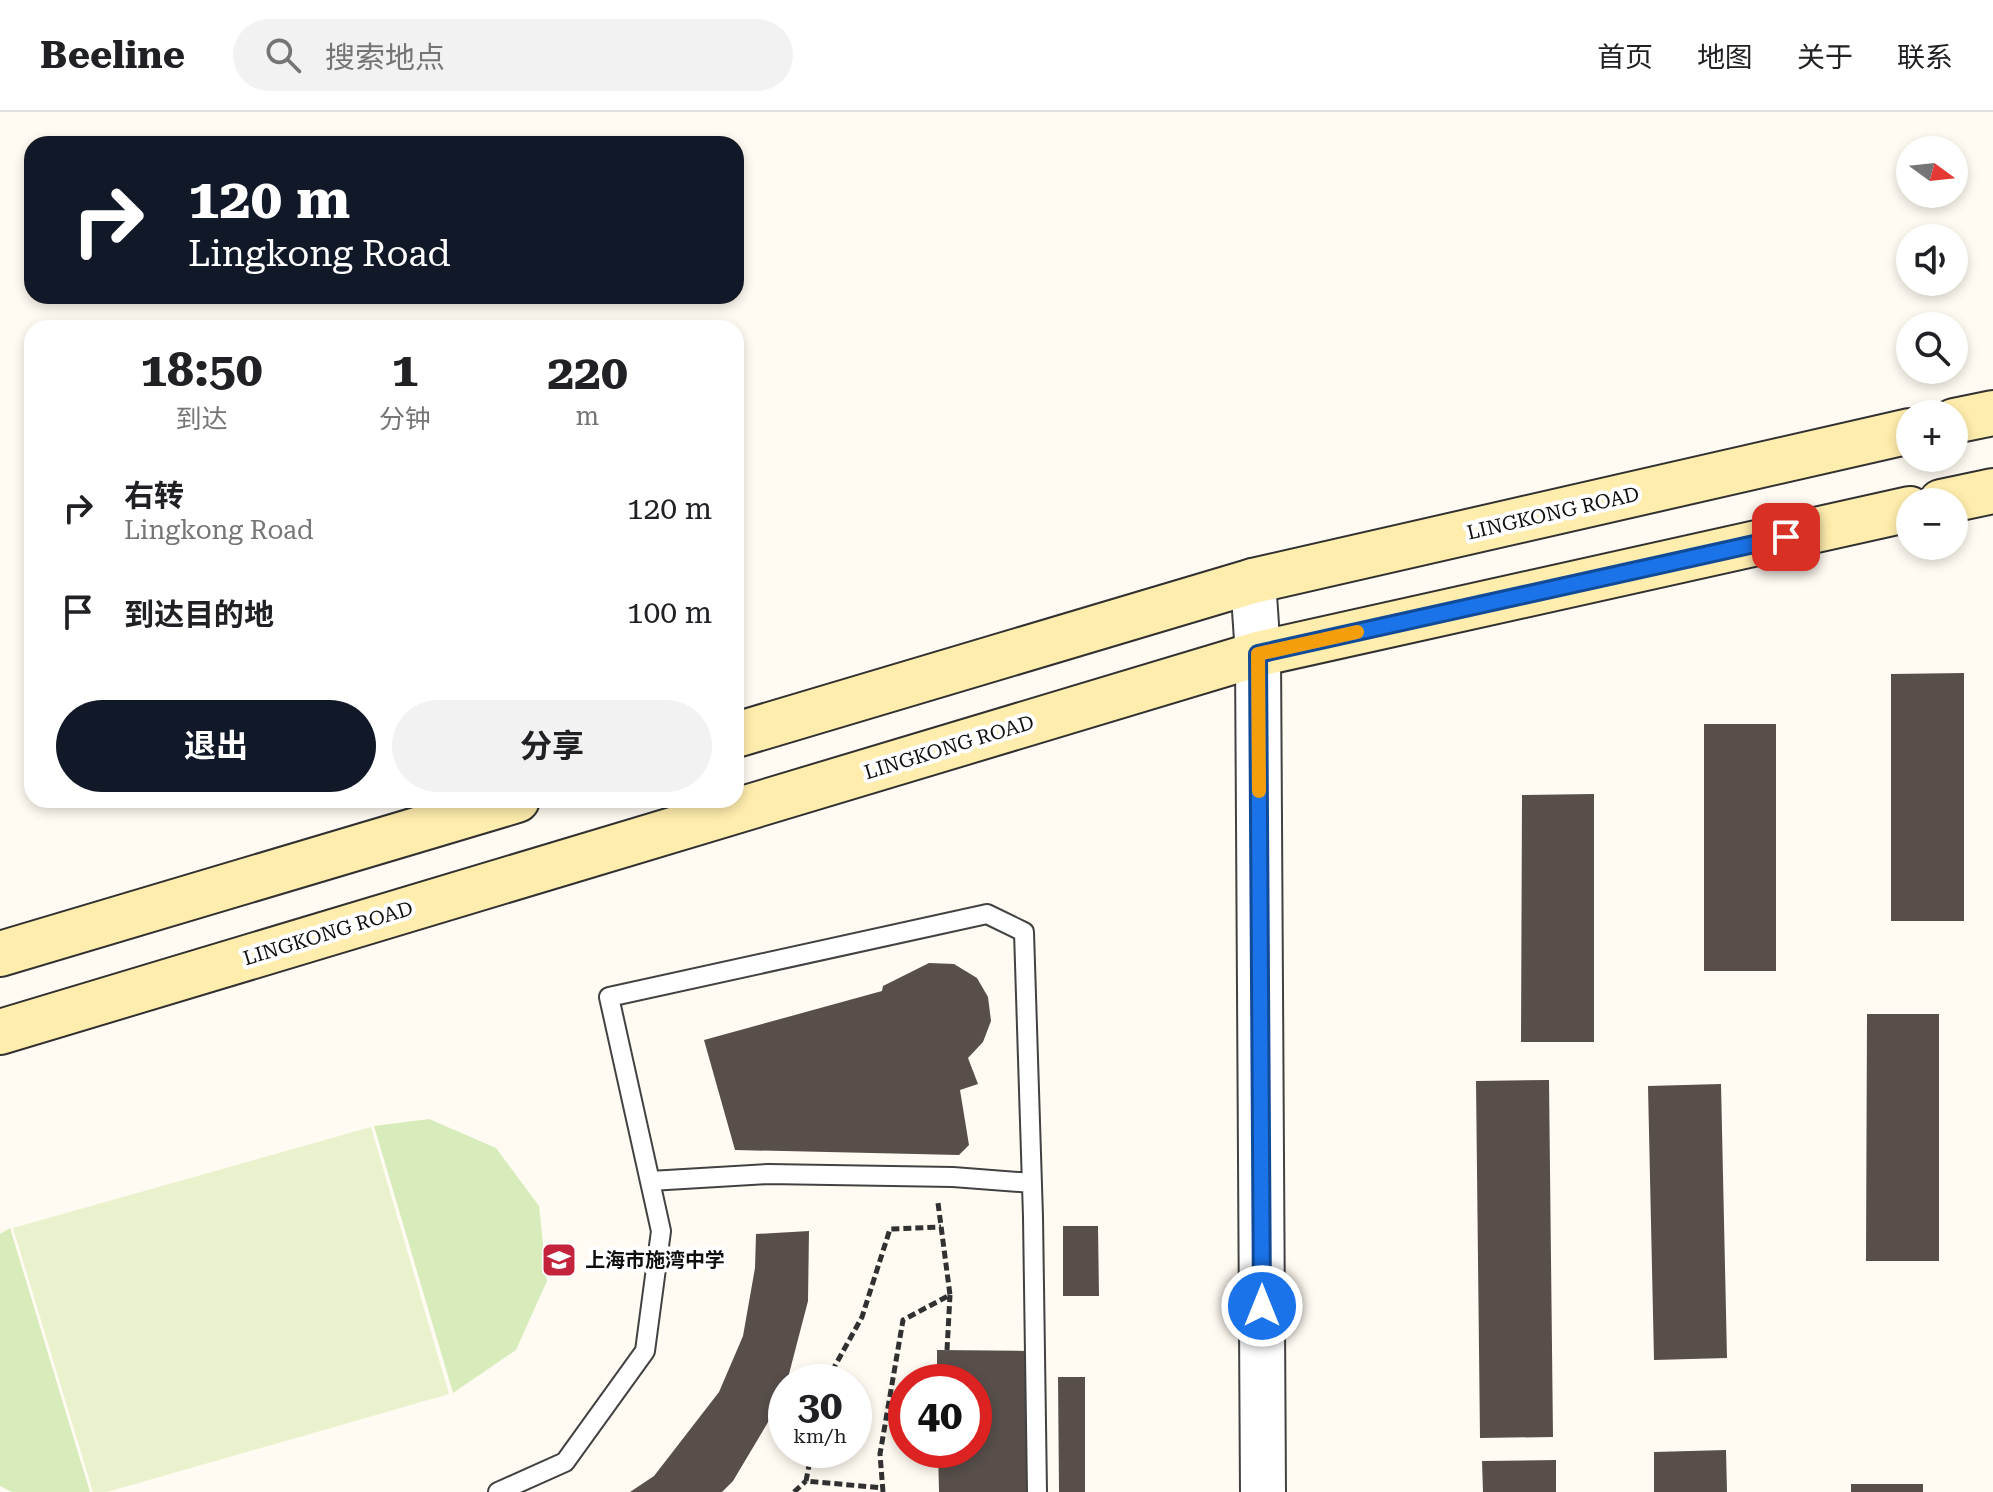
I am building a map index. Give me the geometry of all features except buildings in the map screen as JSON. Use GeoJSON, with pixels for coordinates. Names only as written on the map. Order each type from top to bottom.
{"type":"FeatureCollection","features":[{"type":"Feature","properties":{"kind":"main road"},"geometry":{"type":"LineString","coordinates":[[1968,418],[1993,413]]}},
{"type":"Feature","properties":{"kind":"main road","name":"LINGKONG ROAD"},"geometry":{"type":"LineString","coordinates":[[744,733],[1253,581],[1896,434]]}},
{"type":"Feature","properties":{"kind":"main road"},"geometry":{"type":"LineString","coordinates":[[1968,496],[1993,491]]}},
{"type":"Feature","properties":{"kind":"main road","name":"LINGKONG ROAD"},"geometry":{"type":"LineString","coordinates":[[0,1032],[1258,654],[1896,512]]}},
{"type":"Feature","properties":{"kind":"main road"},"geometry":{"type":"LineString","coordinates":[[0,954],[490,808]]}},
{"type":"Feature","properties":{"kind":"street"},"geometry":{"type":"LineString","coordinates":[[1253,581],[1258,654],[1263,1492]]}},
{"type":"Feature","properties":{"kind":"lane"},"geometry":{"type":"LineString","coordinates":[[498,1492],[565,1462],[645,1351],[661,1231],[609,997],[987,914],[1024,932],[1037,1492]]}},
{"type":"Feature","properties":{"kind":"lane"},"geometry":{"type":"LineString","coordinates":[[650,1181],[768,1174],[935,1176],[1032,1183]]}},
{"type":"Feature","properties":{"kind":"path"},"geometry":{"type":"LineString","coordinates":[[935,1176],[950,1295],[947,1350]]}},
{"type":"Feature","properties":{"kind":"path"},"geometry":{"type":"LineString","coordinates":[[836,1364],[862,1317],[890,1229],[941,1227]]}},
{"type":"Feature","properties":{"kind":"path"},"geometry":{"type":"LineString","coordinates":[[806,1481],[883,1490],[880,1454],[903,1320],[950,1295]]}},
{"type":"Feature","properties":{"kind":"path"},"geometry":{"type":"LineString","coordinates":[[794,1492],[806,1481],[809,1468]]}},
{"type":"Feature","properties":{"kind":"green space"},"geometry":{"type":"Polygon","coordinates":[[[429,1119],[496,1148],[539,1206],[547,1281],[516,1350],[453,1393],[374,1126],[429,1119]]]}},
{"type":"Feature","properties":{"kind":"green space"},"geometry":{"type":"Polygon","coordinates":[[[371,1127],[449,1394],[107,1492],[93,1492],[13,1228],[371,1127]]]}},
{"type":"Feature","properties":{"kind":"green space"},"geometry":{"type":"Polygon","coordinates":[[[10,1228],[90,1492],[12,1492],[0,1486],[0,1234],[10,1228]]]}},
{"type":"Feature","properties":{"kind":"slow traffic"},"geometry":{"type":"LineString","coordinates":[[1259,791],[1258,654],[1357,632]]}},
{"type":"Feature","properties":{"kind":"place","name":"上海市施湾中学"},"geometry":{"type":"Point","coordinates":[559,1260]}},
{"type":"Feature","properties":{"kind":"route"},"geometry":{"type":"LineString","coordinates":[[1262,1306],[1258,654],[1786,537]]}}]}
